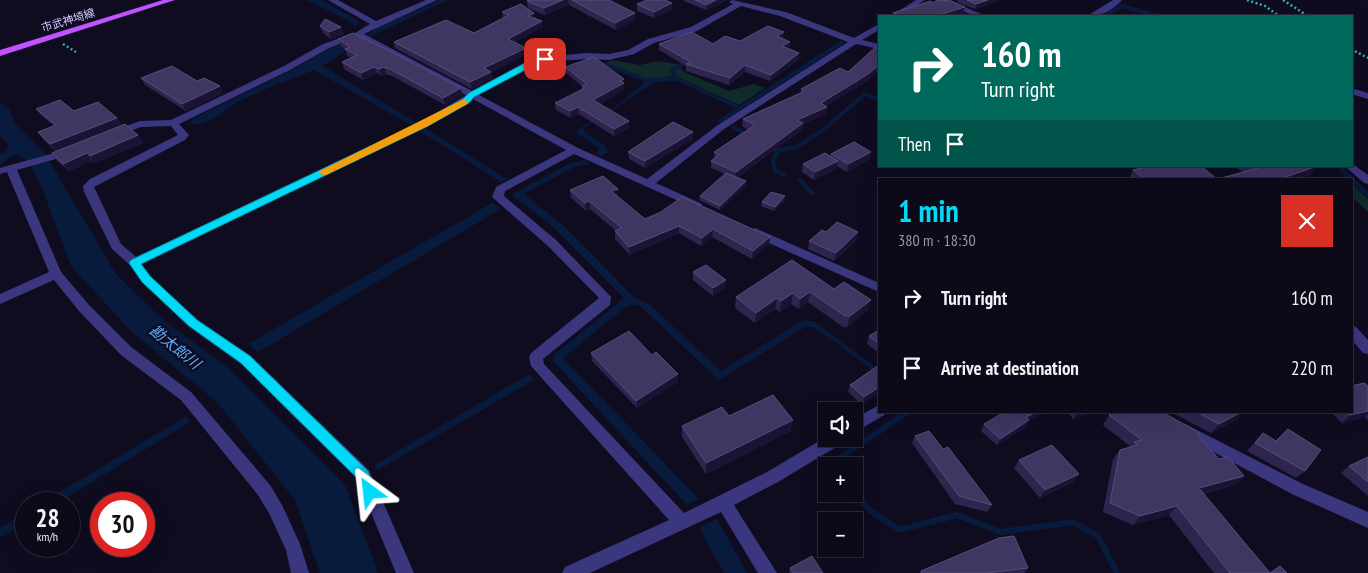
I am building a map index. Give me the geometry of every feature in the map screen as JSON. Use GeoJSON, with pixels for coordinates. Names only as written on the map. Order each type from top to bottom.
{"type":"FeatureCollection","features":[{"type":"Feature","properties":{"kind":"main road","name":"市武神埼線"},"geometry":{"type":"LineString","coordinates":[[0,54],[172,0]]}},
{"type":"Feature","properties":{"kind":"street"},"geometry":{"type":"LineString","coordinates":[[332,0],[376,24]]}},
{"type":"Feature","properties":{"kind":"street"},"geometry":{"type":"LineString","coordinates":[[104,138],[140,124],[158,125],[173,123],[287,68],[326,46],[363,37],[376,24],[433,0]]}},
{"type":"Feature","properties":{"kind":"street"},"geometry":{"type":"LineString","coordinates":[[728,0],[783,14],[854,41],[878,47]]}},
{"type":"Feature","properties":{"kind":"street"},"geometry":{"type":"LineString","coordinates":[[897,15],[921,0]]}},
{"type":"Feature","properties":{"kind":"street"},"geometry":{"type":"LineString","coordinates":[[941,0],[979,15]]}},
{"type":"Feature","properties":{"kind":"street"},"geometry":{"type":"LineString","coordinates":[[1093,15],[1110,7],[1118,0]]}},
{"type":"Feature","properties":{"kind":"street"},"geometry":{"type":"LineString","coordinates":[[135,263],[424,124],[526,66],[545,59],[586,56],[609,57],[631,52],[650,41],[694,29],[739,4]]}},
{"type":"Feature","properties":{"kind":"street"},"geometry":{"type":"LineString","coordinates":[[649,183],[721,128],[878,27]]}},
{"type":"Feature","properties":{"kind":"street"},"geometry":{"type":"LineString","coordinates":[[363,37],[403,56],[574,150],[703,208]]}},
{"type":"Feature","properties":{"kind":"street"},"geometry":{"type":"LineString","coordinates":[[1353,92],[1368,96]]}},
{"type":"Feature","properties":{"kind":"street"},"geometry":{"type":"LineString","coordinates":[[173,123],[183,133],[184,135],[181,138],[94,181],[88,186],[89,192],[116,246],[135,263],[146,279],[193,323],[246,360],[363,475],[405,573]]}},
{"type":"Feature","properties":{"kind":"street"},"geometry":{"type":"LineString","coordinates":[[79,148],[54,157],[5,169],[56,274],[84,308],[126,351],[186,396],[258,483],[276,510],[294,550],[300,573]]}},
{"type":"Feature","properties":{"kind":"street"},"geometry":{"type":"LineString","coordinates":[[574,150],[500,189],[498,197],[552,243],[605,297],[605,302],[536,357],[538,366],[682,523]]}},
{"type":"Feature","properties":{"kind":"street"},"geometry":{"type":"LineString","coordinates":[[1352,167],[1368,181]]}},
{"type":"Feature","properties":{"kind":"street"},"geometry":{"type":"LineString","coordinates":[[748,229],[878,288]]}},
{"type":"Feature","properties":{"kind":"street"},"geometry":{"type":"LineString","coordinates":[[0,300],[56,274]]}},
{"type":"Feature","properties":{"kind":"street"},"geometry":{"type":"LineString","coordinates":[[1353,332],[1368,349]]}},
{"type":"Feature","properties":{"kind":"street"},"geometry":{"type":"LineString","coordinates":[[863,421],[878,412]]}},
{"type":"Feature","properties":{"kind":"street"},"geometry":{"type":"LineString","coordinates":[[1168,420],[1260,472],[1326,504],[1368,520]]}},
{"type":"Feature","properties":{"kind":"street"},"geometry":{"type":"LineString","coordinates":[[571,573],[724,503],[797,464],[824,447]]}},
{"type":"Feature","properties":{"kind":"street"},"geometry":{"type":"LineString","coordinates":[[724,503],[768,573]]}},
{"type":"Feature","properties":{"kind":"path"},"geometry":{"type":"LineString","coordinates":[[1247,0],[1265,6],[1278,15]]}},
{"type":"Feature","properties":{"kind":"path"},"geometry":{"type":"LineString","coordinates":[[1284,0],[1306,15]]}},
{"type":"Feature","properties":{"kind":"path"},"geometry":{"type":"LineString","coordinates":[[1353,50],[1368,58]]}},
{"type":"Feature","properties":{"kind":"green space"},"geometry":{"type":"Polygon","coordinates":[[[612,60],[640,65],[657,61],[677,64],[684,72],[729,91],[754,84],[765,88],[739,105],[675,76],[643,79],[604,64],[612,60]]]}},
{"type":"Feature","properties":{"kind":"green space"},"geometry":{"type":"Polygon","coordinates":[[[1353,185],[1368,199],[1368,212],[1353,198],[1353,185]]]}},
{"type":"Feature","properties":{"kind":"water"},"geometry":{"type":"Polygon","coordinates":[[[306,0],[322,0],[360,22],[355,26],[342,17],[306,0]]]}},
{"type":"Feature","properties":{"kind":"water"},"geometry":{"type":"Polygon","coordinates":[[[431,4],[435,6],[361,41],[322,66],[417,123],[411,125],[314,70],[236,103],[206,122],[191,124],[192,119],[290,71],[333,46],[358,40],[369,35],[378,27],[431,4]]]}},
{"type":"Feature","properties":{"kind":"water"},"geometry":{"type":"Polygon","coordinates":[[[675,76],[744,108],[740,110],[677,81],[655,82],[584,128],[585,132],[604,145],[608,152],[602,156],[596,154],[599,150],[598,147],[577,133],[579,129],[620,103],[644,83],[643,79],[675,76]]]}},
{"type":"Feature","properties":{"kind":"water","name":"勘太郎川"},"geometry":{"type":"Polygon","coordinates":[[[0,102],[10,110],[16,125],[45,153],[115,273],[163,320],[226,366],[345,485],[378,573],[320,573],[295,500],[217,402],[131,331],[71,266],[40,183],[30,164],[18,155],[10,157],[0,165],[0,154],[5,152],[9,145],[0,136],[0,102]]]}},
{"type":"Feature","properties":{"kind":"water"},"geometry":{"type":"Polygon","coordinates":[[[425,128],[507,179],[501,182],[420,131],[425,128]]]}},
{"type":"Feature","properties":{"kind":"water"},"geometry":{"type":"Polygon","coordinates":[[[584,160],[591,163],[574,167],[524,194],[564,226],[635,298],[648,303],[721,371],[803,320],[815,322],[878,369],[878,374],[814,327],[805,327],[719,380],[639,305],[628,305],[563,358],[699,499],[686,504],[553,361],[555,354],[624,298],[551,225],[514,197],[514,193],[570,163],[584,160]]]}},
{"type":"Feature","properties":{"kind":"water"},"geometry":{"type":"Polygon","coordinates":[[[492,203],[501,209],[258,352],[248,344],[492,203]]]}},
{"type":"Feature","properties":{"kind":"water"},"geometry":{"type":"Polygon","coordinates":[[[529,374],[534,380],[378,470],[374,465],[529,374]]]}},
{"type":"Feature","properties":{"kind":"water"},"geometry":{"type":"Polygon","coordinates":[[[186,416],[190,422],[76,492],[60,492],[186,416]]]}},
{"type":"Feature","properties":{"kind":"water"},"geometry":{"type":"Polygon","coordinates":[[[15,519],[15,529],[0,538],[0,528],[15,519]]]}},
{"type":"Feature","properties":{"kind":"water"},"geometry":{"type":"Polygon","coordinates":[[[717,519],[747,573],[724,573],[699,527],[717,519]]]}},
{"type":"Feature","properties":{"kind":"building"},"geometry":{"type":"Polygon","coordinates":[[[563,0],[544,8],[527,1],[563,0]]]}},
{"type":"Feature","properties":{"kind":"building"},"geometry":{"type":"Polygon","coordinates":[[[572,0],[609,0],[635,13],[615,23],[572,0]]]}},
{"type":"Feature","properties":{"kind":"building"},"geometry":{"type":"Polygon","coordinates":[[[647,0],[665,0],[672,3],[654,12],[637,4],[647,0]]]}},
{"type":"Feature","properties":{"kind":"building"},"geometry":{"type":"Polygon","coordinates":[[[695,0],[716,0],[706,5],[695,0]]]}},
{"type":"Feature","properties":{"kind":"building"},"geometry":{"type":"Polygon","coordinates":[[[937,0],[949,0],[965,7],[939,15],[900,15],[893,13],[931,1],[933,3],[937,0]]]}},
{"type":"Feature","properties":{"kind":"building"},"geometry":{"type":"Polygon","coordinates":[[[967,0],[988,0],[976,4],[967,0]]]}},
{"type":"Feature","properties":{"kind":"building"},"geometry":{"type":"Polygon","coordinates":[[[521,4],[534,13],[528,16],[542,21],[508,39],[526,48],[484,68],[491,72],[470,82],[394,42],[446,20],[474,33],[509,15],[502,12],[521,4]]]}},
{"type":"Feature","properties":{"kind":"building"},"geometry":{"type":"Polygon","coordinates":[[[325,19],[341,27],[329,32],[320,26],[325,19]]]}},
{"type":"Feature","properties":{"kind":"building"},"geometry":{"type":"Polygon","coordinates":[[[768,26],[784,32],[777,36],[790,42],[782,46],[799,53],[771,75],[745,65],[730,78],[686,64],[691,62],[659,44],[692,32],[713,44],[725,36],[740,41],[768,26]]]}},
{"type":"Feature","properties":{"kind":"building"},"geometry":{"type":"Polygon","coordinates":[[[353,33],[461,88],[443,98],[384,67],[379,69],[374,67],[361,73],[342,62],[357,55],[345,49],[350,47],[338,39],[353,33]]]}},
{"type":"Feature","properties":{"kind":"building"},"geometry":{"type":"Polygon","coordinates":[[[878,45],[878,66],[821,103],[827,107],[797,120],[803,123],[736,172],[711,161],[719,155],[714,152],[755,125],[743,119],[805,91],[801,89],[840,68],[848,72],[878,45]]]}},
{"type":"Feature","properties":{"kind":"building"},"geometry":{"type":"Polygon","coordinates":[[[594,57],[624,79],[620,81],[624,83],[593,100],[629,121],[614,129],[578,107],[570,111],[555,103],[585,88],[582,86],[587,84],[565,67],[594,57]]]}},
{"type":"Feature","properties":{"kind":"building"},"geometry":{"type":"Polygon","coordinates":[[[172,66],[197,81],[204,78],[220,86],[182,104],[141,78],[172,66]]]}},
{"type":"Feature","properties":{"kind":"building"},"geometry":{"type":"Polygon","coordinates":[[[60,100],[74,111],[98,102],[117,118],[50,144],[38,132],[56,125],[36,109],[60,100]]]}},
{"type":"Feature","properties":{"kind":"building"},"geometry":{"type":"Polygon","coordinates":[[[673,122],[693,132],[645,161],[628,152],[673,122]]]}},
{"type":"Feature","properties":{"kind":"building"},"geometry":{"type":"Polygon","coordinates":[[[125,124],[138,135],[90,156],[87,153],[63,164],[52,153],[125,124]]]}},
{"type":"Feature","properties":{"kind":"building"},"geometry":{"type":"Polygon","coordinates":[[[854,142],[871,152],[848,164],[831,154],[854,142]]]}},
{"type":"Feature","properties":{"kind":"building"},"geometry":{"type":"Polygon","coordinates":[[[825,153],[838,161],[815,172],[803,164],[825,153]]]}},
{"type":"Feature","properties":{"kind":"building"},"geometry":{"type":"Polygon","coordinates":[[[1146,167],[1202,167],[1216,178],[1143,178],[1133,170],[1146,167]]]}},
{"type":"Feature","properties":{"kind":"building"},"geometry":{"type":"Polygon","coordinates":[[[1256,167],[1314,167],[1283,178],[1222,178],[1258,168],[1256,167]]]}},
{"type":"Feature","properties":{"kind":"building"},"geometry":{"type":"Polygon","coordinates":[[[726,173],[746,181],[720,206],[700,196],[726,173]]]}},
{"type":"Feature","properties":{"kind":"building"},"geometry":{"type":"Polygon","coordinates":[[[603,176],[618,189],[611,191],[645,219],[661,212],[682,197],[770,237],[753,251],[713,229],[702,238],[679,226],[629,247],[615,231],[622,228],[589,201],[585,203],[570,190],[603,176]]]}},
{"type":"Feature","properties":{"kind":"building"},"geometry":{"type":"Polygon","coordinates":[[[771,192],[785,196],[775,207],[762,202],[771,192]]]}},
{"type":"Feature","properties":{"kind":"building"},"geometry":{"type":"Polygon","coordinates":[[[837,222],[858,232],[836,253],[809,241],[822,230],[826,232],[837,222]]]}},
{"type":"Feature","properties":{"kind":"building"},"geometry":{"type":"Polygon","coordinates":[[[792,260],[834,289],[844,282],[871,300],[850,316],[845,316],[810,292],[800,299],[793,293],[781,301],[777,298],[756,313],[736,297],[792,260]]]}},
{"type":"Feature","properties":{"kind":"building"},"geometry":{"type":"Polygon","coordinates":[[[706,265],[726,280],[713,288],[693,272],[706,265]]]}},
{"type":"Feature","properties":{"kind":"building"},"geometry":{"type":"Polygon","coordinates":[[[629,331],[652,355],[656,352],[678,374],[636,401],[591,353],[629,331]]]}},
{"type":"Feature","properties":{"kind":"building"},"geometry":{"type":"Polygon","coordinates":[[[878,331],[878,343],[869,336],[878,331]]]}},
{"type":"Feature","properties":{"kind":"building"},"geometry":{"type":"Polygon","coordinates":[[[878,366],[878,388],[864,397],[850,385],[878,366]]]}},
{"type":"Feature","properties":{"kind":"building"},"geometry":{"type":"Polygon","coordinates":[[[1364,383],[1368,386],[1368,411],[1350,415],[1348,413],[1353,413],[1353,386],[1364,383]]]}},
{"type":"Feature","properties":{"kind":"building"},"geometry":{"type":"Polygon","coordinates":[[[773,395],[793,420],[706,463],[682,426],[722,407],[729,416],[773,395]]]}},
{"type":"Feature","properties":{"kind":"building"},"geometry":{"type":"Polygon","coordinates":[[[1003,413],[1035,413],[1026,417],[1029,420],[1000,439],[984,424],[1003,413]]]}},
{"type":"Feature","properties":{"kind":"building"},"geometry":{"type":"Polygon","coordinates":[[[1112,413],[1164,413],[1200,433],[1197,435],[1219,459],[1228,457],[1244,476],[1199,488],[1270,573],[1230,573],[1177,506],[1140,516],[1110,503],[1120,450],[1137,445],[1134,442],[1142,440],[1109,415],[1112,413]]]}},
{"type":"Feature","properties":{"kind":"building"},"geometry":{"type":"Polygon","coordinates":[[[1199,413],[1239,413],[1219,424],[1199,413]]]}},
{"type":"Feature","properties":{"kind":"building"},"geometry":{"type":"Polygon","coordinates":[[[1288,429],[1321,450],[1305,471],[1255,443],[1263,433],[1276,441],[1288,429]]]}},
{"type":"Feature","properties":{"kind":"building"},"geometry":{"type":"Polygon","coordinates":[[[929,431],[943,449],[948,447],[992,505],[959,496],[915,436],[929,431]]]}},
{"type":"Feature","properties":{"kind":"building"},"geometry":{"type":"Polygon","coordinates":[[[1052,445],[1079,474],[1045,490],[1019,460],[1052,445]]]}},
{"type":"Feature","properties":{"kind":"building"},"geometry":{"type":"Polygon","coordinates":[[[1368,457],[1368,482],[1349,466],[1368,457]]]}},
{"type":"Feature","properties":{"kind":"building"},"geometry":{"type":"Polygon","coordinates":[[[1014,536],[1028,568],[986,573],[922,573],[921,571],[999,538],[1014,536]]]}},
{"type":"Feature","properties":{"kind":"building"},"geometry":{"type":"Polygon","coordinates":[[[812,556],[823,573],[793,573],[790,568],[812,556]]]}},
{"type":"Feature","properties":{"kind":"building"},"geometry":{"type":"Polygon","coordinates":[[[1280,566],[1287,573],[1270,573],[1280,566]]]}},
{"type":"Feature","properties":{"kind":"waterway"},"geometry":{"type":"LineString","coordinates":[[433,5],[444,0]]}},
{"type":"Feature","properties":{"kind":"waterway"},"geometry":{"type":"LineString","coordinates":[[1105,15],[1123,6],[1154,15]]}},
{"type":"Feature","properties":{"kind":"waterway"},"geometry":{"type":"LineString","coordinates":[[956,12],[964,15]]}},
{"type":"Feature","properties":{"kind":"waterway"},"geometry":{"type":"LineString","coordinates":[[720,121],[841,43]]}},
{"type":"Feature","properties":{"kind":"waterway"},"geometry":{"type":"LineString","coordinates":[[675,76],[672,71],[688,61]]}},
{"type":"Feature","properties":{"kind":"waterway"},"geometry":{"type":"LineString","coordinates":[[604,64],[643,79]]}},
{"type":"Feature","properties":{"kind":"waterway"},"geometry":{"type":"LineString","coordinates":[[803,143],[824,129],[865,94],[878,99]]}},
{"type":"Feature","properties":{"kind":"waterway"},"geometry":{"type":"LineString","coordinates":[[734,128],[748,135]]}},
{"type":"Feature","properties":{"kind":"waterway"},"geometry":{"type":"LineString","coordinates":[[777,151],[797,147],[805,142]]}},
{"type":"Feature","properties":{"kind":"waterway"},"geometry":{"type":"LineString","coordinates":[[777,151],[773,162],[776,171],[784,175]]}},
{"type":"Feature","properties":{"kind":"waterway"},"geometry":{"type":"LineString","coordinates":[[1341,169],[1350,178]]}},
{"type":"Feature","properties":{"kind":"waterway"},"geometry":{"type":"LineString","coordinates":[[800,180],[812,193]]}},
{"type":"Feature","properties":{"kind":"waterway"},"geometry":{"type":"LineString","coordinates":[[1353,181],[1368,195]]}},
{"type":"Feature","properties":{"kind":"waterway"},"geometry":{"type":"LineString","coordinates":[[841,457],[906,413]]}},
{"type":"Feature","properties":{"kind":"waterway"},"geometry":{"type":"LineString","coordinates":[[863,502],[869,510],[900,530],[957,515],[1001,532],[1073,522],[1098,536],[1117,573]]}},
{"type":"Feature","properties":{"kind":"slow traffic"},"geometry":{"type":"LineString","coordinates":[[323,172],[424,124],[464,102]]}},
{"type":"Feature","properties":{"kind":"route"},"geometry":{"type":"LineString","coordinates":[[370,492],[363,475],[246,360],[193,323],[146,279],[135,263],[424,124],[466,101],[472,95],[526,66],[545,59]]}}]}
